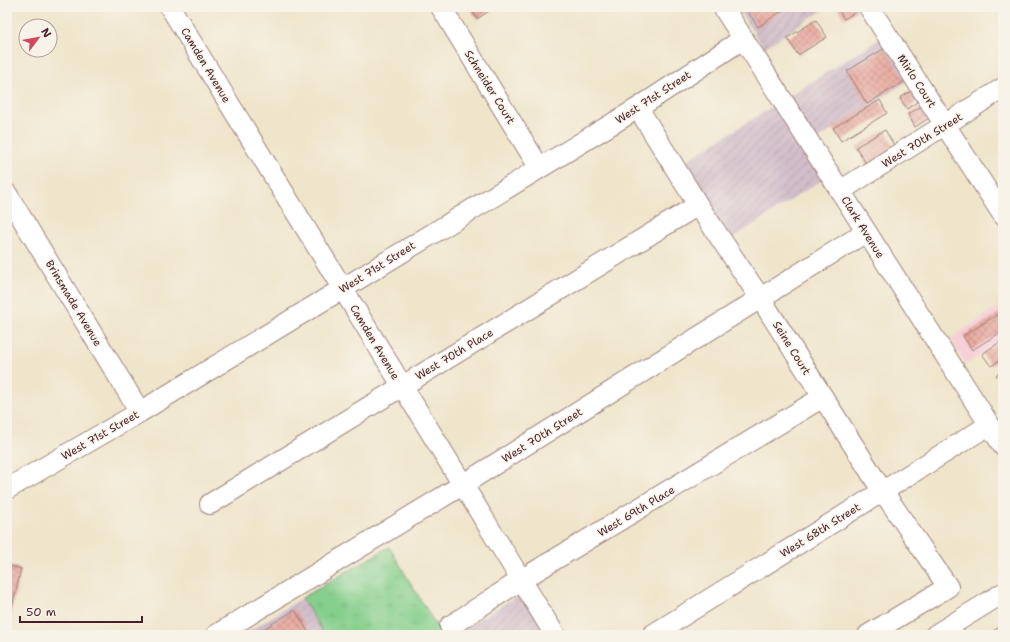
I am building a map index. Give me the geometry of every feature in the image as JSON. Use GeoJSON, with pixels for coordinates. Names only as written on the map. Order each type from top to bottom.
{"type":"FeatureCollection","features":[{"type":"Feature","properties":{"kind":"street","name":"Camden Avenue"},"geometry":{"type":"LineString","coordinates":[[170,7],[554,635]]}},
{"type":"Feature","properties":{"kind":"street","name":"Schneider Court"},"geometry":{"type":"LineString","coordinates":[[441,7],[539,167]]}},
{"type":"Feature","properties":{"kind":"street","name":"Clark Avenue"},"geometry":{"type":"LineString","coordinates":[[723,7],[1003,446]]}},
{"type":"Feature","properties":{"kind":"street","name":"Mirlo Court"},"geometry":{"type":"LineString","coordinates":[[869,7],[1003,215]]}},
{"type":"Feature","properties":{"kind":"street","name":"West 71st Street"},"geometry":{"type":"LineString","coordinates":[[7,490],[140,412],[539,167],[638,108],[743,39]]}},
{"type":"Feature","properties":{"kind":"street","name":"West 70th Street"},"geometry":{"type":"LineString","coordinates":[[840,191],[1003,88]]}},
{"type":"Feature","properties":{"kind":"street","name":"Seine Court"},"geometry":{"type":"LineString","coordinates":[[638,108],[698,205],[761,299],[883,491],[948,587],[868,635]]}},
{"type":"Feature","properties":{"kind":"street","name":"Brinsmade Avenue"},"geometry":{"type":"LineString","coordinates":[[7,194],[140,412]]}},
{"type":"Feature","properties":{"kind":"street","name":"West 70th Place"},"geometry":{"type":"LineString","coordinates":[[210,504],[698,205]]}},
{"type":"Feature","properties":{"kind":"street","name":"West 70th Street"},"geometry":{"type":"LineString","coordinates":[[216,635],[761,299],[866,232]]}},
{"type":"Feature","properties":{"kind":"street","name":"West 69th Place"},"geometry":{"type":"LineString","coordinates":[[450,626],[521,580],[823,397]]}},
{"type":"Feature","properties":{"kind":"street","name":"West 68th Street"},"geometry":{"type":"LineString","coordinates":[[652,635],[989,425]]}},
{"type":"Feature","properties":{"kind":"street"},"geometry":{"type":"LineString","coordinates":[[935,635],[1003,593]]}},
{"type":"Feature","properties":{"kind":"shaded area"},"geometry":{"type":"Polygon","coordinates":[[[737,7],[827,7],[764,48],[737,7]]]}},
{"type":"Feature","properties":{"kind":"shaded area"},"geometry":{"type":"Polygon","coordinates":[[[884,36],[911,79],[818,139],[837,170],[727,242],[678,166],[884,36]]]}},
{"type":"Feature","properties":{"kind":"shaded area"},"geometry":{"type":"Polygon","coordinates":[[[1003,304],[1003,340],[966,364],[950,339],[1003,304]]]}},
{"type":"Feature","properties":{"kind":"shaded area"},"geometry":{"type":"Polygon","coordinates":[[[522,593],[548,635],[454,635],[522,593]]]}},
{"type":"Feature","properties":{"kind":"shaded area"},"geometry":{"type":"Polygon","coordinates":[[[302,598],[325,635],[243,635],[302,598]]]}},
{"type":"Feature","properties":{"kind":"green space"},"geometry":{"type":"Polygon","coordinates":[[[389,547],[442,635],[325,635],[302,598],[389,547]]]}},
{"type":"Feature","properties":{"kind":"building"},"geometry":{"type":"Polygon","coordinates":[[[469,7],[495,7],[477,19],[469,7]]]}},
{"type":"Feature","properties":{"kind":"building"},"geometry":{"type":"Polygon","coordinates":[[[745,7],[788,7],[758,27],[745,7]]]}},
{"type":"Feature","properties":{"kind":"building"},"geometry":{"type":"Polygon","coordinates":[[[837,7],[855,7],[857,11],[844,19],[837,7]]]}},
{"type":"Feature","properties":{"kind":"building"},"geometry":{"type":"Polygon","coordinates":[[[816,20],[827,37],[798,55],[787,38],[816,20]]]}},
{"type":"Feature","properties":{"kind":"building"},"geometry":{"type":"Polygon","coordinates":[[[885,48],[905,81],[867,104],[847,71],[885,48]]]}},
{"type":"Feature","properties":{"kind":"building"},"geometry":{"type":"Polygon","coordinates":[[[911,91],[917,102],[907,109],[900,98],[911,91]]]}},
{"type":"Feature","properties":{"kind":"building"},"geometry":{"type":"Polygon","coordinates":[[[880,100],[887,113],[841,141],[833,128],[880,100]]]}},
{"type":"Feature","properties":{"kind":"building"},"geometry":{"type":"Polygon","coordinates":[[[922,106],[929,118],[915,127],[908,114],[922,106]]]}},
{"type":"Feature","properties":{"kind":"building"},"geometry":{"type":"Polygon","coordinates":[[[885,130],[897,150],[868,167],[856,147],[885,130]]]}},
{"type":"Feature","properties":{"kind":"building"},"geometry":{"type":"Polygon","coordinates":[[[1003,311],[1003,331],[972,350],[963,336],[1003,311]]]}},
{"type":"Feature","properties":{"kind":"building"},"geometry":{"type":"Polygon","coordinates":[[[1003,340],[1003,358],[991,366],[982,354],[1003,340]]]}},
{"type":"Feature","properties":{"kind":"building"},"geometry":{"type":"Polygon","coordinates":[[[1003,371],[1003,386],[996,375],[1003,371]]]}},
{"type":"Feature","properties":{"kind":"building"},"geometry":{"type":"Polygon","coordinates":[[[7,565],[21,569],[8,624],[7,624],[7,565]]]}},
{"type":"Feature","properties":{"kind":"building"},"geometry":{"type":"Polygon","coordinates":[[[295,610],[310,635],[270,635],[265,628],[295,610]]]}},
{"type":"Feature","properties":{"kind":"building"},"geometry":{"type":"Polygon","coordinates":[[[1003,625],[1003,635],[986,635],[1003,625]]]}}]}
